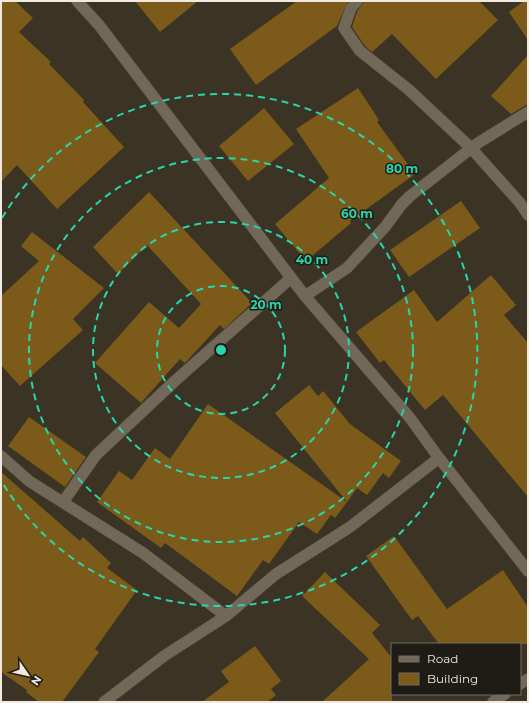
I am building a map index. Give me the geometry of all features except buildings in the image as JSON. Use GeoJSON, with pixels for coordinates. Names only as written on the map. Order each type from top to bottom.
{"type":"FeatureCollection","features":[{"type":"Feature","properties":{"kind":"street"},"geometry":{"type":"LineString","coordinates":[[77,1],[99,25],[305,296],[410,418],[439,458],[528,571]]}},
{"type":"Feature","properties":{"kind":"street"},"geometry":{"type":"LineString","coordinates":[[357,1],[351,8],[344,28],[360,51],[408,89],[471,148],[520,203],[528,215]]}},
{"type":"Feature","properties":{"kind":"street"},"geometry":{"type":"LineString","coordinates":[[305,296],[346,268],[385,227],[402,204],[410,196],[471,148],[528,112]]}},
{"type":"Feature","properties":{"kind":"street"},"geometry":{"type":"LineString","coordinates":[[64,502],[96,455],[176,380],[292,278]]}},
{"type":"Feature","properties":{"kind":"street"},"geometry":{"type":"LineString","coordinates":[[1,456],[29,481],[143,553],[226,616]]}},
{"type":"Feature","properties":{"kind":"street"},"geometry":{"type":"LineString","coordinates":[[104,702],[164,656],[226,616],[276,574],[350,527],[439,458]]}},
{"type":"Feature","properties":{"kind":"street"},"geometry":{"type":"LineString","coordinates":[[493,702],[504,695]]}}]}
